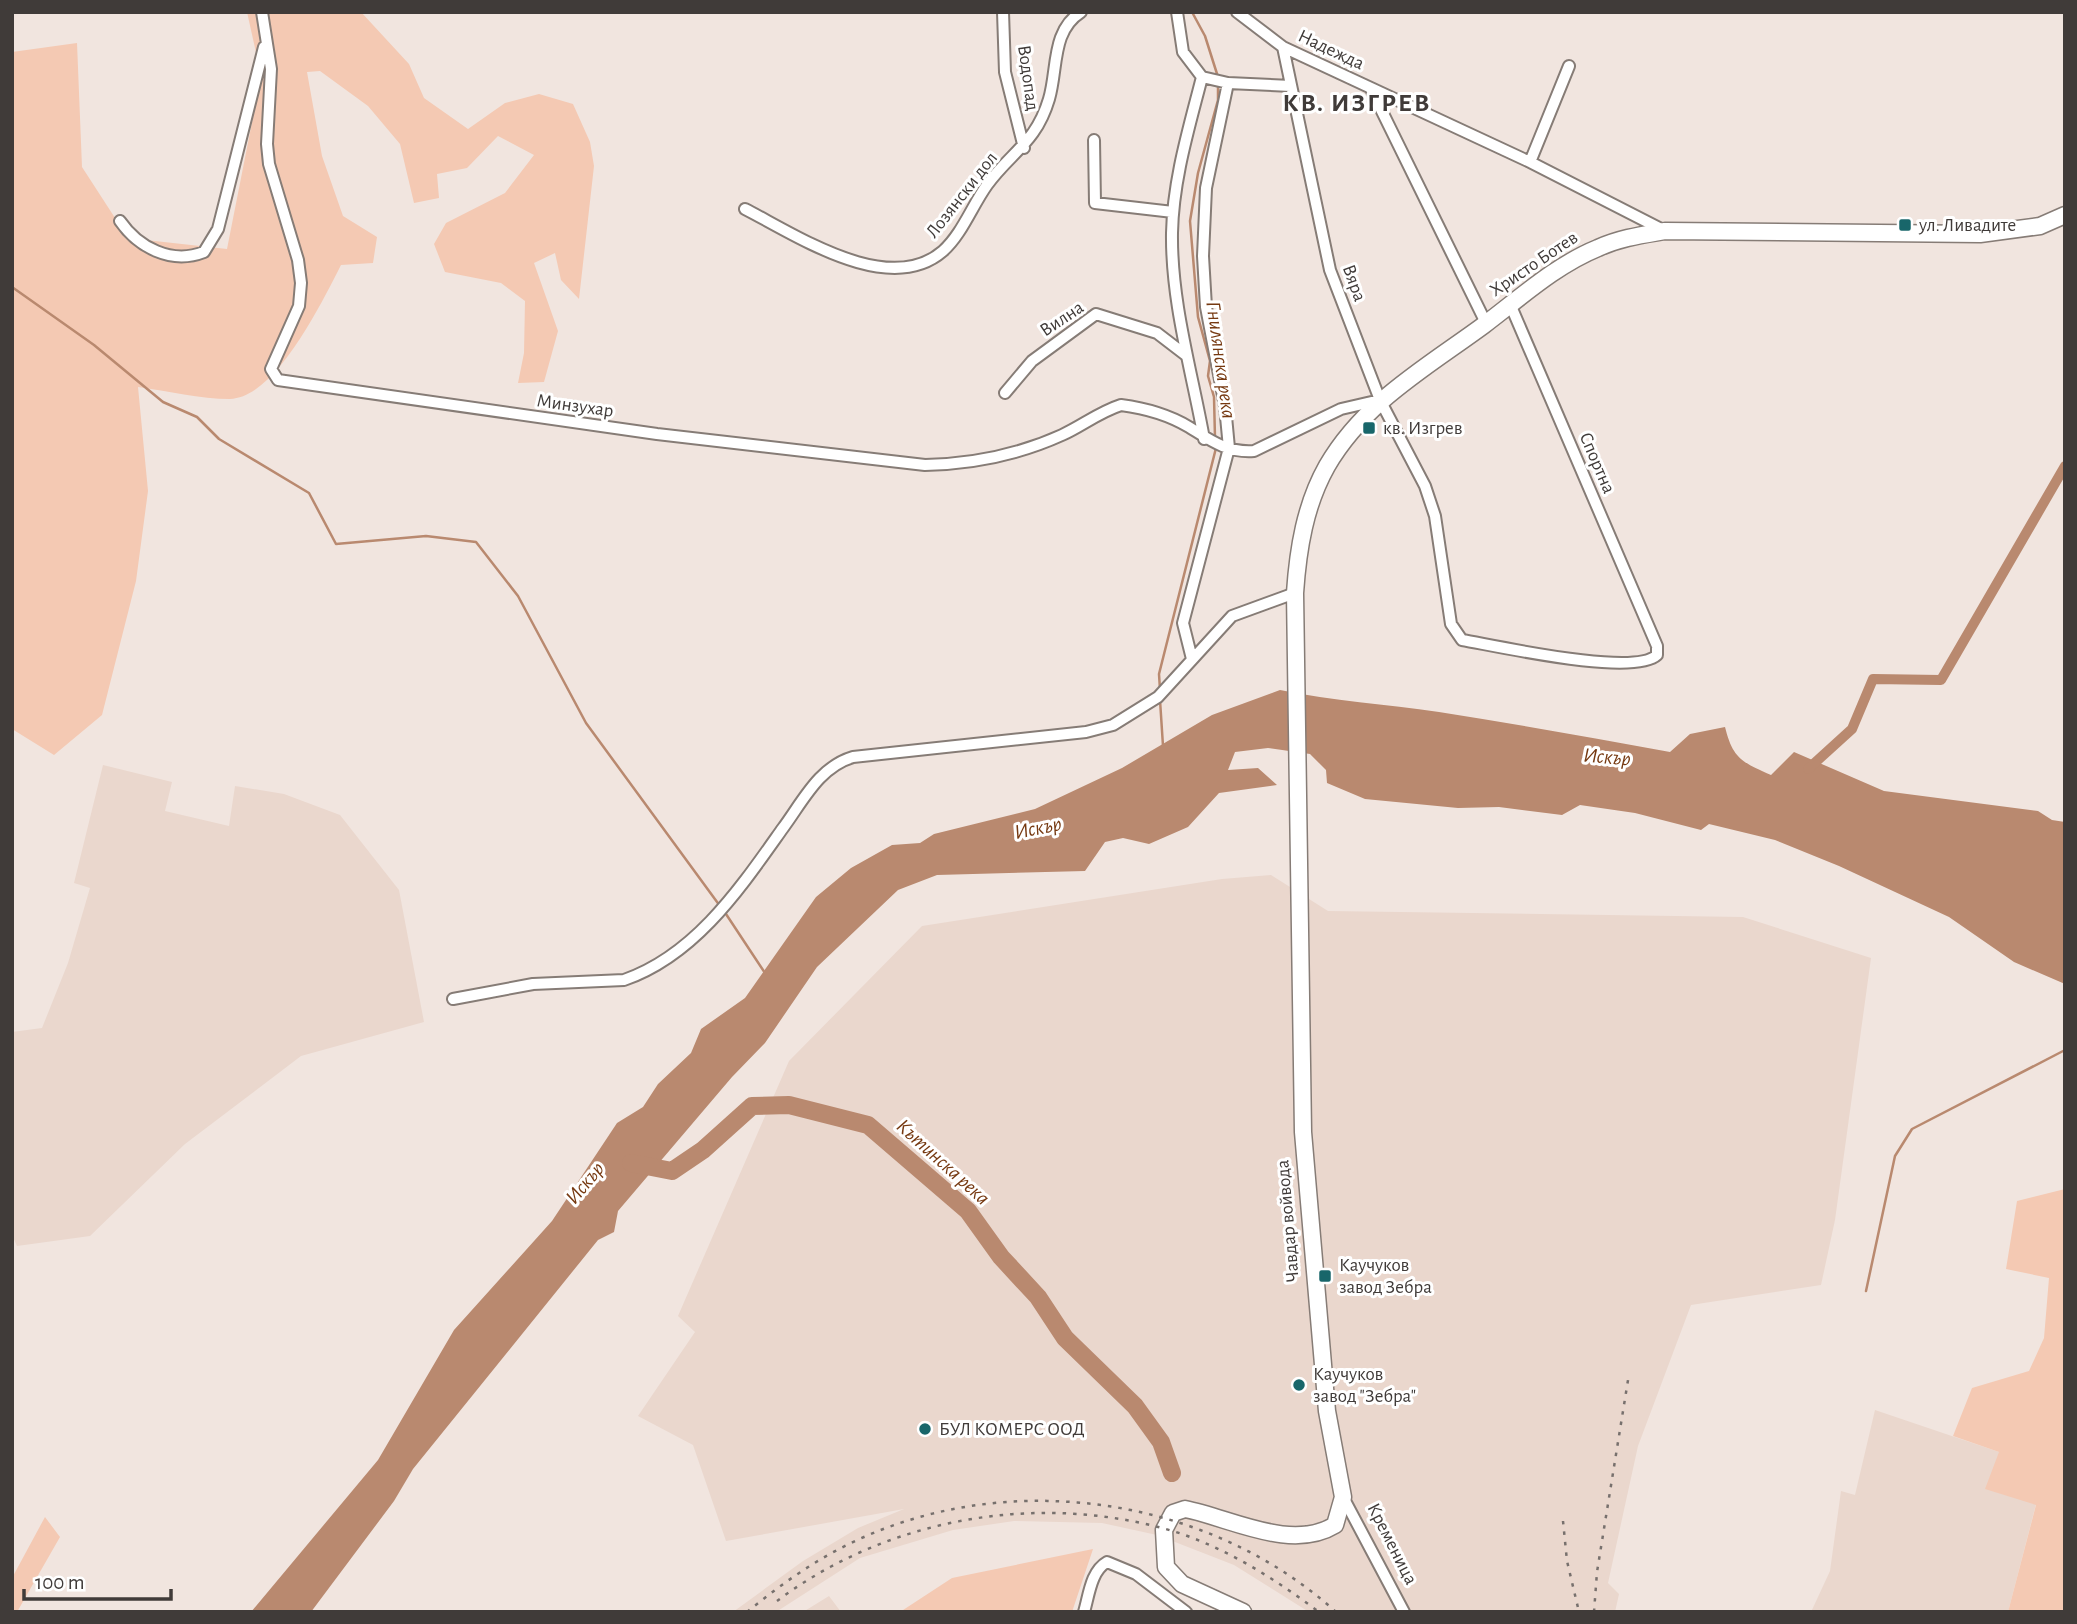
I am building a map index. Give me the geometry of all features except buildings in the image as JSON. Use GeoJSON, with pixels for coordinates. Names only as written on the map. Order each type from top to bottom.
{"type":"FeatureCollection","features":[{"type":"Feature","properties":{"kind":"street","name":"Минзухар"},"geometry":{"type":"LineString","coordinates":[[262,12],[271,69],[267,144],[269,164],[298,260],[301,283],[299,306],[271,369],[278,380],[643,433],[925,465],[966,464],[1006,456],[1062,435],[1121,405],[1171,419],[1206,440],[1226,448]]}},
{"type":"Feature","properties":{"kind":"street","name":"Водопад"},"geometry":{"type":"LineString","coordinates":[[1003,12],[1006,72],[1024,148]]}},
{"type":"Feature","properties":{"kind":"street","name":"Лозянски дол"},"geometry":{"type":"LineString","coordinates":[[745,209],[864,266],[891,268],[920,264],[942,252],[990,181],[1024,148],[1050,99],[1059,41],[1069,19],[1081,12]]}},
{"type":"Feature","properties":{"kind":"street"},"geometry":{"type":"LineString","coordinates":[[1177,12],[1183,52],[1206,78],[1259,87],[1291,86]]}},
{"type":"Feature","properties":{"kind":"street","name":"Надежда"},"geometry":{"type":"LineString","coordinates":[[1237,12],[1283,47],[1530,162],[1665,231]]}},
{"type":"Feature","properties":{"kind":"street"},"geometry":{"type":"LineString","coordinates":[[120,221],[140,245],[153,251],[189,255],[204,251],[211,243],[218,229],[257,82],[265,40]]}},
{"type":"Feature","properties":{"kind":"street","name":"Вяра"},"geometry":{"type":"LineString","coordinates":[[1283,47],[1330,270],[1380,400],[1411,454],[1435,516],[1451,624],[1462,640],[1633,664],[1651,661],[1657,655],[1653,636]]}},
{"type":"Feature","properties":{"kind":"street"},"geometry":{"type":"LineString","coordinates":[[1530,162],[1569,66]]}},
{"type":"Feature","properties":{"kind":"street"},"geometry":{"type":"LineString","coordinates":[[1206,78],[1176,185],[1172,256],[1187,356],[1206,440]]}},
{"type":"Feature","properties":{"kind":"street"},"geometry":{"type":"LineString","coordinates":[[1192,659],[1183,623],[1226,448],[1225,407],[1206,307],[1203,256],[1206,188],[1225,83]]}},
{"type":"Feature","properties":{"kind":"street"},"geometry":{"type":"LineString","coordinates":[[1371,89],[1486,323]]}},
{"type":"Feature","properties":{"kind":"street"},"geometry":{"type":"LineString","coordinates":[[1094,140],[1095,203],[1174,212]]}},
{"type":"Feature","properties":{"kind":"street","name":"Христо Ботев"},"geometry":{"type":"LineString","coordinates":[[1226,448],[1254,451],[1341,409],[1380,400],[1552,274],[1597,248],[1623,238],[1665,231],[1980,234],[2040,226],[2065,215]]}},
{"type":"Feature","properties":{"kind":"street","name":"Спортна"},"geometry":{"type":"LineString","coordinates":[[1510,304],[1653,636]]}},
{"type":"Feature","properties":{"kind":"street","name":"Вилна"},"geometry":{"type":"LineString","coordinates":[[1005,393],[1032,361],[1097,314],[1157,333],[1187,356]]}},
{"type":"Feature","properties":{"kind":"street"},"geometry":{"type":"LineString","coordinates":[[453,999],[533,984],[624,980],[661,963],[728,903],[818,780],[839,761],[853,757],[1086,732],[1113,725],[1138,712],[1158,697],[1232,616],[1295,593],[1297,559],[1313,496],[1338,448],[1380,400]]}},
{"type":"Feature","properties":{"kind":"street","name":"Чавдар войвода"},"geometry":{"type":"LineString","coordinates":[[1295,593],[1301,1076],[1308,1216],[1327,1411],[1343,1497]]}},
{"type":"Feature","properties":{"kind":"street"},"geometry":{"type":"LineString","coordinates":[[1243,1612],[1182,1584],[1166,1567],[1164,1530],[1172,1513],[1185,1509],[1269,1531],[1307,1536],[1335,1525],[1343,1497]]}},
{"type":"Feature","properties":{"kind":"street","name":"Кременица"},"geometry":{"type":"LineString","coordinates":[[1343,1497],[1404,1612]]}},
{"type":"Feature","properties":{"kind":"street"},"geometry":{"type":"LineString","coordinates":[[1084,1612],[1100,1566],[1115,1564],[1136,1574],[1186,1612]]}},
{"type":"Feature","properties":{"kind":"shaded area"},"geometry":{"type":"Polygon","coordinates":[[[247,12],[361,12],[409,64],[424,98],[468,129],[505,103],[539,94],[573,104],[590,142],[594,166],[579,299],[561,280],[555,253],[534,263],[558,331],[544,382],[518,383],[524,353],[525,301],[501,283],[445,272],[434,244],[446,223],[505,193],[534,155],[498,136],[467,168],[437,174],[439,198],[414,203],[400,144],[368,106],[320,71],[307,72],[322,156],[343,216],[377,237],[373,263],[341,265],[296,345],[264,383],[247,394],[219,399],[138,387],[148,491],[136,581],[102,715],[54,755],[12,729],[12,52],[77,43],[82,167],[128,238],[227,249],[257,97],[257,57],[247,12]]]}},
{"type":"Feature","properties":{"kind":"shaded area"},"geometry":{"type":"Polygon","coordinates":[[[103,765],[172,782],[165,811],[229,826],[235,786],[284,794],[340,815],[399,890],[424,1022],[301,1056],[185,1144],[90,1236],[17,1246],[12,1235],[12,1032],[42,1028],[68,963],[90,888],[74,883],[103,765]]]}},
{"type":"Feature","properties":{"kind":"shaded area"},"geometry":{"type":"Polygon","coordinates":[[[1271,875],[1328,911],[1743,917],[1871,958],[1835,1220],[1821,1285],[1691,1305],[1638,1446],[1608,1583],[1619,1594],[1615,1612],[1309,1612],[1234,1565],[1157,1535],[1102,1523],[1014,1521],[953,1530],[860,1558],[776,1612],[733,1612],[803,1561],[858,1528],[904,1509],[726,1541],[693,1445],[638,1416],[695,1332],[678,1316],[789,1061],[922,926],[1222,879],[1271,875]]]}},
{"type":"Feature","properties":{"kind":"shaded area"},"geometry":{"type":"Polygon","coordinates":[[[2065,1189],[2065,1612],[2008,1612],[2036,1505],[1985,1489],[1999,1452],[1953,1436],[1972,1388],[2029,1371],[2044,1338],[2049,1278],[2006,1269],[2017,1201],[2065,1189]]]}},
{"type":"Feature","properties":{"kind":"shaded area"},"geometry":{"type":"Polygon","coordinates":[[[1875,1410],[1999,1452],[2036,1504],[2008,1612],[1811,1612],[1830,1571],[1841,1491],[1855,1495],[1875,1410]]]}},
{"type":"Feature","properties":{"kind":"shaded area"},"geometry":{"type":"Polygon","coordinates":[[[45,1517],[60,1537],[17,1612],[12,1612],[12,1578],[45,1517]]]}},
{"type":"Feature","properties":{"kind":"shaded area"},"geometry":{"type":"Polygon","coordinates":[[[1093,1549],[1072,1612],[900,1612],[952,1578],[1093,1549]]]}},
{"type":"Feature","properties":{"kind":"shaded area"},"geometry":{"type":"Polygon","coordinates":[[[829,1596],[841,1612],[803,1612],[829,1596]]]}},
{"type":"Feature","properties":{"kind":"water","name":"Искър"},"geometry":{"type":"Polygon","coordinates":[[[1280,690],[1419,709],[1670,752],[1690,734],[1725,727],[1735,753],[1753,767],[1771,775],[1794,752],[1884,791],[2038,811],[2052,820],[2065,822],[2065,984],[2014,962],[1949,917],[1839,866],[1775,840],[1709,824],[1701,830],[1635,813],[1580,805],[1562,815],[1499,807],[1458,808],[1365,799],[1327,783],[1326,770],[1310,754],[1268,748],[1235,752],[1228,770],[1258,768],[1277,785],[1219,793],[1188,827],[1149,844],[1123,838],[1105,842],[1085,871],[937,875],[898,890],[817,967],[765,1043],[732,1077],[618,1211],[614,1232],[598,1240],[413,1469],[394,1501],[311,1612],[251,1612],[378,1460],[454,1330],[552,1221],[617,1123],[643,1107],[658,1084],[691,1053],[701,1029],[745,998],[816,897],[851,868],[892,845],[920,843],[934,834],[1035,809],[1122,768],[1212,715],[1280,690]]]}},
{"type":"Feature","properties":{"kind":"waterway","name":"Гнилянска река"},"geometry":{"type":"LineString","coordinates":[[1192,12],[1205,36],[1218,77]]}},
{"type":"Feature","properties":{"kind":"waterway","name":"Гнилянска река"},"geometry":{"type":"LineString","coordinates":[[1215,438],[1214,397],[1208,376],[1210,361],[1198,317],[1190,221],[1198,173],[1218,100],[1218,83]]}},
{"type":"Feature","properties":{"kind":"waterway"},"geometry":{"type":"LineString","coordinates":[[12,287],[94,345],[163,402],[197,417],[219,439],[309,493],[336,544],[426,536],[476,542],[518,596],[586,723],[720,906]]}},
{"type":"Feature","properties":{"kind":"waterway","name":"Гнилянска река"},"geometry":{"type":"LineString","coordinates":[[1160,690],[1159,674],[1216,448]]}},
{"type":"Feature","properties":{"kind":"waterway"},"geometry":{"type":"LineString","coordinates":[[1808,769],[1852,729],[1873,679],[1941,680],[2065,466]]}},
{"type":"Feature","properties":{"kind":"waterway","name":"Гнилянска река"},"geometry":{"type":"LineString","coordinates":[[1160,700],[1163,746]]}},
{"type":"Feature","properties":{"kind":"waterway"},"geometry":{"type":"LineString","coordinates":[[724,911],[765,973]]}},
{"type":"Feature","properties":{"kind":"waterway"},"geometry":{"type":"LineString","coordinates":[[1866,1291],[1895,1156],[1912,1129],[2065,1050]]}},
{"type":"Feature","properties":{"kind":"waterway","name":"Кътинска река"},"geometry":{"type":"LineString","coordinates":[[631,1163],[672,1171],[703,1150],[752,1106],[789,1105],[868,1125],[968,1211],[1001,1257],[1038,1297],[1065,1338],[1135,1406],[1161,1442],[1172,1473]]}},
{"type":"Feature","properties":{"kind":"railway"},"geometry":{"type":"LineString","coordinates":[[1594,1612],[1597,1572],[1629,1374]]}},
{"type":"Feature","properties":{"kind":"railway"},"geometry":{"type":"LineString","coordinates":[[747,1612],[822,1559],[849,1544],[909,1520],[973,1506],[1038,1501],[1103,1505],[1166,1519],[1227,1541],[1284,1572],[1336,1612]]}},
{"type":"Feature","properties":{"kind":"railway"},"geometry":{"type":"LineString","coordinates":[[777,1601],[821,1572],[868,1549],[917,1531],[968,1520],[1020,1514],[1072,1514],[1125,1520],[1195,1539],[1250,1566],[1319,1612]]}},
{"type":"Feature","properties":{"kind":"railway"},"geometry":{"type":"LineString","coordinates":[[1563,1521],[1567,1561],[1579,1612]]}},
{"type":"Feature","properties":{"kind":"place","name":"ул. Ливадите"},"geometry":{"type":"Point","coordinates":[1905,225]}},
{"type":"Feature","properties":{"kind":"place","name":"кв. Изгрев"},"geometry":{"type":"Point","coordinates":[1369,428]}},
{"type":"Feature","properties":{"kind":"place","name":"Каучуков завод Зебра"},"geometry":{"type":"Point","coordinates":[1325,1276]}},
{"type":"Feature","properties":{"kind":"place","name":"Каучуков завод \"Зебра\""},"geometry":{"type":"Point","coordinates":[1299,1385]}},
{"type":"Feature","properties":{"kind":"place","name":"БУЛ КОМЕРС ООД"},"geometry":{"type":"Point","coordinates":[925,1429]}},
{"type":"Feature","properties":{"kind":"district","name":"КВ. ИЗГРЕВ"},"geometry":{"type":"Point","coordinates":[1357,103]}}]}
